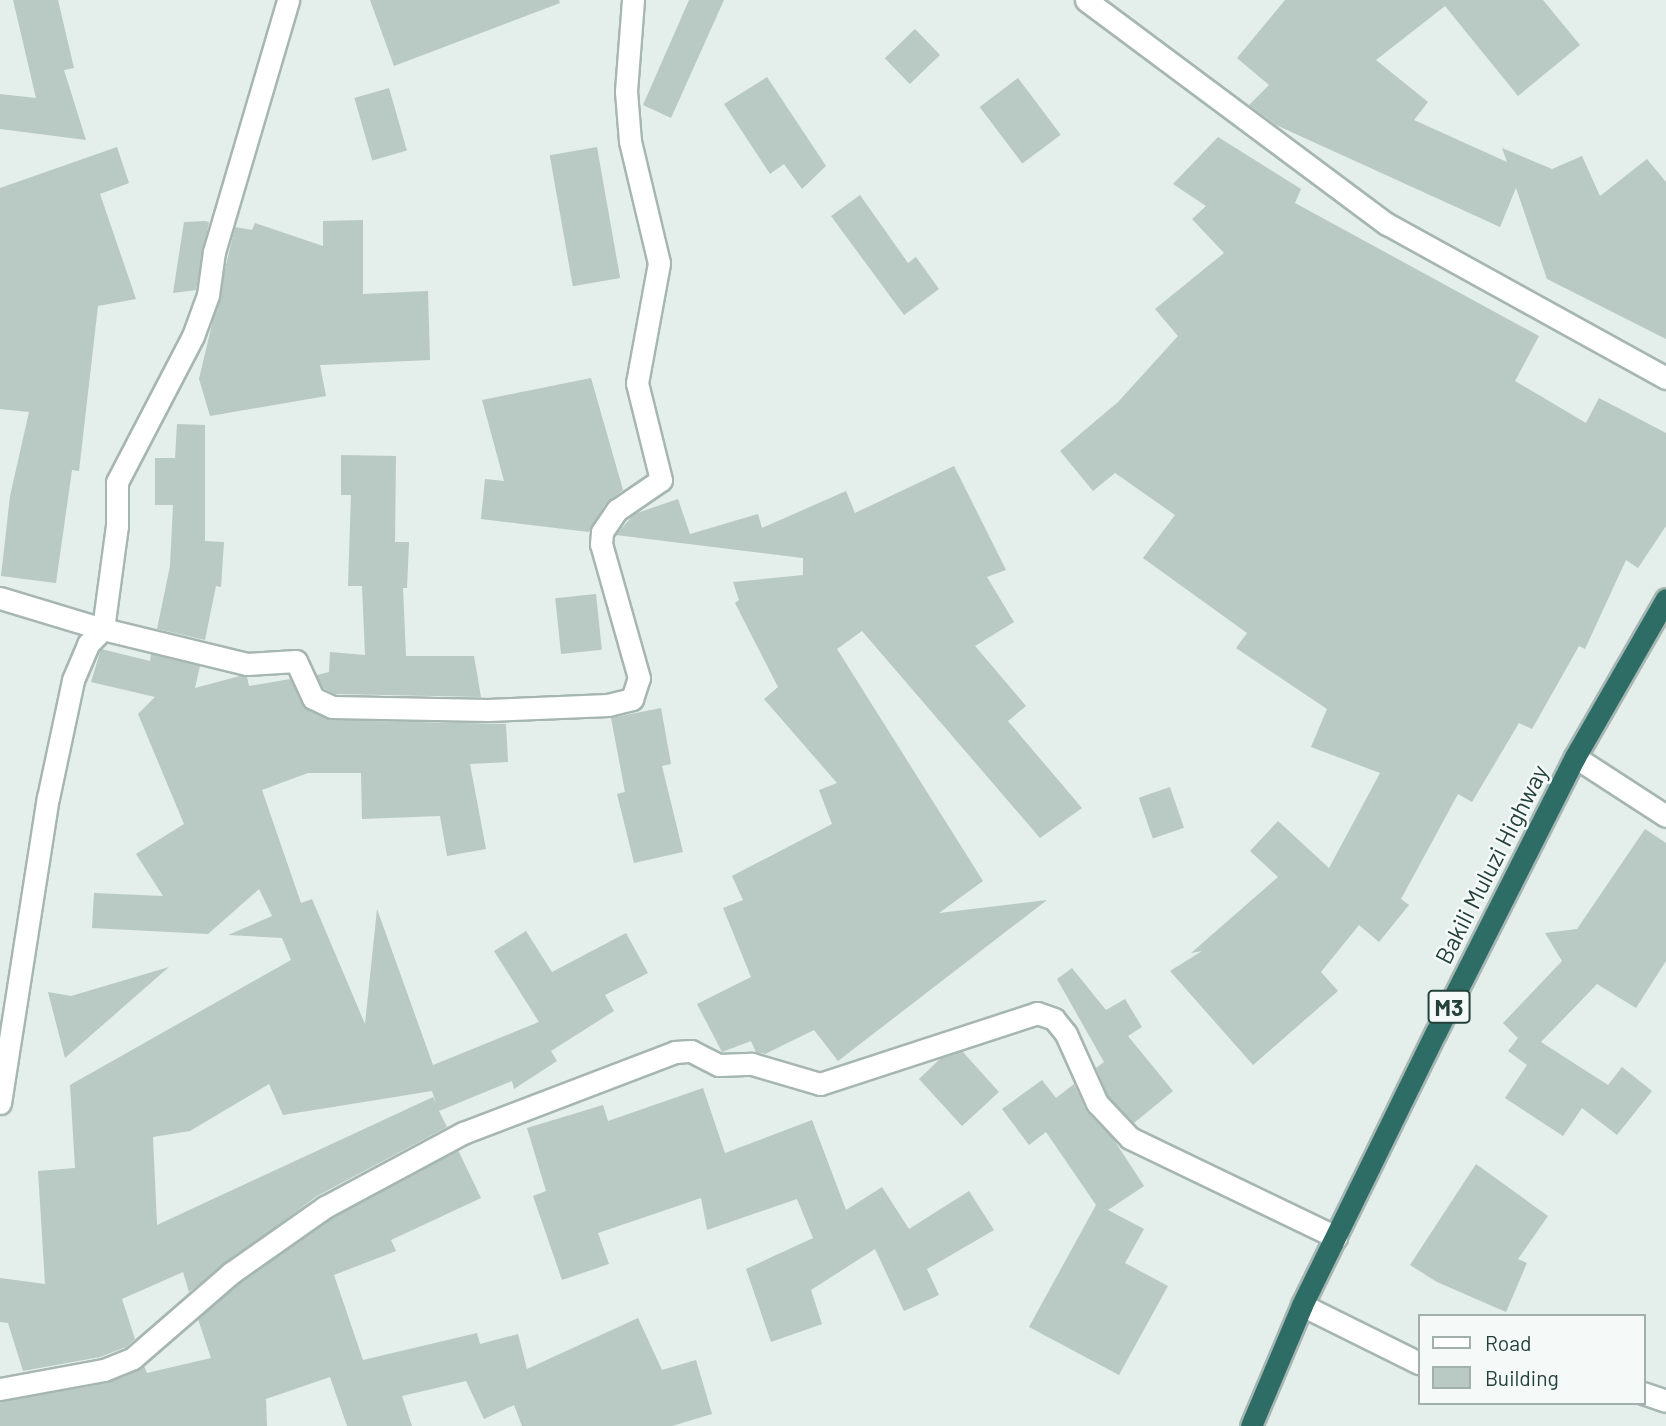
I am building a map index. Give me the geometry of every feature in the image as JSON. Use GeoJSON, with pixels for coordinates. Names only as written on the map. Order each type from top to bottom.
{"type":"FeatureCollection","features":[{"type":"Feature","properties":{"kind":"highway","name":"Bakili Muluzi Highway"},"geometry":{"type":"LineString","coordinates":[[1251,1426],[1302,1306],[1575,757],[1666,599]]}},
{"type":"Feature","properties":{"kind":"street"},"geometry":{"type":"LineString","coordinates":[[0,1103],[46,811],[73,680],[88,644],[103,629],[117,526],[117,482],[193,336],[208,295],[214,252],[288,0]]}},
{"type":"Feature","properties":{"kind":"street"},"geometry":{"type":"LineString","coordinates":[[0,598],[103,629],[247,664],[296,661],[313,698],[332,707],[488,710],[608,705],[632,699],[639,678],[601,544],[602,532],[617,510],[661,480],[637,383],[659,263],[630,141],[626,91],[633,0]]}},
{"type":"Feature","properties":{"kind":"street"},"geometry":{"type":"LineString","coordinates":[[1086,0],[1387,224],[1666,379]]}},
{"type":"Feature","properties":{"kind":"street"},"geometry":{"type":"LineString","coordinates":[[1575,757],[1666,816]]}},
{"type":"Feature","properties":{"kind":"street"},"geometry":{"type":"LineString","coordinates":[[0,1389],[104,1370],[133,1358],[231,1273],[325,1207],[463,1133],[675,1052],[691,1051],[719,1065],[752,1064],[820,1084],[1037,1013],[1054,1018],[1066,1034],[1097,1103],[1130,1138],[1336,1237]]}},
{"type":"Feature","properties":{"kind":"street"},"geometry":{"type":"LineString","coordinates":[[1302,1306],[1418,1363]]}},
{"type":"Feature","properties":{"kind":"street"},"geometry":{"type":"LineString","coordinates":[[1645,1394],[1666,1401]]}},
{"type":"Feature","properties":{"kind":"building"},"geometry":{"type":"Polygon","coordinates":[[[13,0],[58,0],[74,68],[64,70],[86,140],[0,129],[0,94],[36,98],[13,0]]]}},
{"type":"Feature","properties":{"kind":"building"},"geometry":{"type":"Polygon","coordinates":[[[370,0],[559,0],[560,3],[394,66],[370,0]]]}},
{"type":"Feature","properties":{"kind":"building"},"geometry":{"type":"Polygon","coordinates":[[[689,0],[724,0],[671,118],[643,105],[689,0]]]}},
{"type":"Feature","properties":{"kind":"building"},"geometry":{"type":"Polygon","coordinates":[[[1285,0],[1543,0],[1580,45],[1518,96],[1445,6],[1376,60],[1428,102],[1414,120],[1507,162],[1502,148],[1552,169],[1582,156],[1600,196],[1647,159],[1666,182],[1666,339],[1547,279],[1516,188],[1500,227],[1276,125],[1249,105],[1269,85],[1237,58],[1285,0]]]}},
{"type":"Feature","properties":{"kind":"building"},"geometry":{"type":"Polygon","coordinates":[[[915,29],[940,55],[910,84],[885,58],[915,29]]]}},
{"type":"Feature","properties":{"kind":"building"},"geometry":{"type":"Polygon","coordinates":[[[767,77],[826,166],[802,189],[784,164],[770,174],[724,104],[767,77]]]}},
{"type":"Feature","properties":{"kind":"building"},"geometry":{"type":"Polygon","coordinates":[[[1018,78],[1061,135],[1022,164],[980,107],[1018,78]]]}},
{"type":"Feature","properties":{"kind":"building"},"geometry":{"type":"Polygon","coordinates":[[[389,88],[407,150],[372,160],[354,98],[389,88]]]}},
{"type":"Feature","properties":{"kind":"building"},"geometry":{"type":"Polygon","coordinates":[[[1218,137],[1301,189],[1295,203],[1539,336],[1515,381],[1586,423],[1599,398],[1666,433],[1666,526],[1638,568],[1626,560],[1585,649],[1579,646],[1532,729],[1519,723],[1472,802],[1458,794],[1401,899],[1409,905],[1379,942],[1359,925],[1321,972],[1338,991],[1253,1065],[1170,971],[1202,951],[1191,953],[1278,877],[1250,851],[1278,821],[1329,868],[1380,773],[1311,747],[1327,709],[1236,648],[1247,633],[1143,558],[1175,515],[1115,473],[1093,491],[1060,451],[1118,402],[1178,336],[1155,309],[1224,253],[1192,219],[1206,206],[1173,184],[1218,137]]]}},
{"type":"Feature","properties":{"kind":"building"},"geometry":{"type":"Polygon","coordinates":[[[117,147],[129,183],[100,194],[136,299],[98,306],[79,471],[72,470],[56,583],[1,576],[10,496],[29,412],[0,409],[0,188],[117,147]]]}},
{"type":"Feature","properties":{"kind":"building"},"geometry":{"type":"Polygon","coordinates":[[[597,147],[620,278],[573,286],[550,155],[597,147]]]}},
{"type":"Feature","properties":{"kind":"building"},"geometry":{"type":"Polygon","coordinates":[[[860,195],[908,263],[916,257],[939,289],[904,315],[831,216],[860,195]]]}},
{"type":"Feature","properties":{"kind":"building"},"geometry":{"type":"Polygon","coordinates":[[[363,220],[363,294],[428,291],[430,360],[320,365],[326,396],[210,416],[199,379],[235,227],[252,230],[255,223],[323,246],[323,221],[363,220]]]}},
{"type":"Feature","properties":{"kind":"building"},"geometry":{"type":"Polygon","coordinates":[[[184,222],[209,222],[196,290],[173,293],[184,222]]]}},
{"type":"Feature","properties":{"kind":"building"},"geometry":{"type":"Polygon","coordinates":[[[591,378],[623,490],[606,503],[589,532],[481,519],[485,479],[504,481],[482,400],[591,378]]]}},
{"type":"Feature","properties":{"kind":"building"},"geometry":{"type":"Polygon","coordinates":[[[177,424],[205,425],[205,541],[224,542],[221,587],[216,586],[205,640],[157,629],[170,566],[173,505],[155,505],[155,458],[175,458],[177,424]]]}},
{"type":"Feature","properties":{"kind":"building"},"geometry":{"type":"Polygon","coordinates":[[[341,455],[396,456],[395,542],[409,542],[407,588],[403,588],[406,656],[474,656],[481,697],[335,694],[323,688],[317,675],[329,672],[330,652],[365,655],[362,586],[348,586],[351,495],[341,495],[341,455]]]}},
{"type":"Feature","properties":{"kind":"building"},"geometry":{"type":"Polygon","coordinates":[[[954,466],[1006,570],[987,577],[1014,622],[975,646],[1026,706],[1008,721],[1082,808],[1040,838],[862,631],[837,649],[983,881],[939,913],[1047,900],[838,1061],[814,1030],[765,1054],[756,1052],[751,1041],[722,1052],[697,1004],[751,977],[723,908],[743,900],[732,876],[832,824],[819,790],[837,783],[764,699],[778,687],[735,603],[739,600],[733,582],[803,575],[803,558],[616,535],[634,514],[678,499],[690,534],[758,514],[762,528],[846,491],[855,513],[954,466]]]}},
{"type":"Feature","properties":{"kind":"building"},"geometry":{"type":"Polygon","coordinates":[[[596,594],[602,650],[561,654],[555,598],[596,594]]]}},
{"type":"Feature","properties":{"kind":"building"},"geometry":{"type":"Polygon","coordinates":[[[101,649],[150,661],[151,654],[200,666],[195,688],[240,676],[247,677],[249,686],[290,679],[307,709],[331,720],[506,724],[508,762],[470,764],[486,849],[447,856],[440,816],[362,819],[361,773],[308,773],[262,790],[301,903],[312,899],[365,1024],[377,909],[433,1065],[539,1022],[494,951],[526,931],[552,972],[626,933],[648,973],[605,995],[614,1011],[551,1051],[557,1061],[514,1089],[512,1081],[439,1111],[447,1127],[317,1196],[189,1292],[183,1272],[122,1299],[135,1339],[126,1347],[100,1357],[23,1371],[8,1323],[0,1322],[0,1278],[45,1284],[38,1171],[75,1168],[70,1085],[291,960],[282,938],[228,935],[272,916],[259,889],[208,934],[92,928],[94,893],[163,896],[136,854],[184,824],[138,714],[155,697],[91,682],[101,649]],[[269,1084],[190,1131],[153,1137],[157,1225],[433,1097],[436,1103],[432,1091],[283,1115],[269,1084]]]}},
{"type":"Feature","properties":{"kind":"building"},"geometry":{"type":"Polygon","coordinates":[[[661,708],[671,764],[662,766],[683,852],[634,863],[617,794],[625,792],[611,718],[661,708]]]}},
{"type":"Feature","properties":{"kind":"building"},"geometry":{"type":"Polygon","coordinates":[[[1170,787],[1184,828],[1153,838],[1139,798],[1170,787]]]}},
{"type":"Feature","properties":{"kind":"building"},"geometry":{"type":"Polygon","coordinates":[[[1645,829],[1666,843],[1666,961],[1636,1008],[1597,984],[1541,1042],[1608,1085],[1622,1067],[1652,1091],[1617,1135],[1582,1108],[1563,1136],[1505,1098],[1527,1065],[1508,1051],[1518,1038],[1503,1023],[1562,961],[1545,933],[1577,929],[1645,829]]]}},
{"type":"Feature","properties":{"kind":"building"},"geometry":{"type":"Polygon","coordinates":[[[169,967],[65,1058],[48,992],[71,996],[169,967]]]}},
{"type":"Feature","properties":{"kind":"building"},"geometry":{"type":"Polygon","coordinates":[[[1072,968],[1106,1010],[1125,999],[1142,1027],[1128,1036],[1173,1091],[1134,1123],[1108,1096],[1096,1068],[1104,1062],[1057,979],[1072,968]]]}},
{"type":"Feature","properties":{"kind":"building"},"geometry":{"type":"Polygon","coordinates":[[[962,1051],[999,1092],[962,1126],[919,1079],[941,1058],[962,1051]]]}},
{"type":"Feature","properties":{"kind":"building"},"geometry":{"type":"Polygon","coordinates":[[[1042,1080],[1056,1098],[1074,1084],[1087,1112],[1114,1140],[1144,1186],[1108,1210],[1144,1229],[1125,1263],[1168,1286],[1119,1375],[1029,1327],[1096,1205],[1046,1132],[1029,1145],[1002,1109],[1042,1080]]]}},
{"type":"Feature","properties":{"kind":"building"},"geometry":{"type":"Polygon","coordinates":[[[703,1088],[725,1153],[812,1120],[846,1210],[882,1187],[909,1229],[969,1191],[994,1230],[927,1269],[939,1295],[904,1311],[875,1249],[811,1290],[822,1324],[771,1342],[746,1269],[813,1238],[797,1199],[707,1230],[701,1198],[598,1233],[609,1264],[562,1280],[533,1196],[546,1191],[527,1128],[603,1105],[608,1121],[703,1088]]]}},
{"type":"Feature","properties":{"kind":"building"},"geometry":{"type":"Polygon","coordinates":[[[458,1150],[481,1198],[391,1240],[396,1251],[334,1275],[363,1360],[477,1333],[480,1344],[518,1334],[527,1369],[638,1318],[662,1370],[696,1360],[712,1414],[672,1426],[522,1426],[514,1405],[484,1419],[466,1381],[402,1396],[412,1426],[347,1426],[330,1377],[266,1399],[267,1426],[0,1426],[0,1402],[106,1383],[144,1366],[147,1373],[211,1358],[198,1319],[239,1283],[332,1218],[458,1150]]]}},
{"type":"Feature","properties":{"kind":"building"},"geometry":{"type":"Polygon","coordinates":[[[1476,1164],[1548,1216],[1518,1259],[1527,1263],[1506,1312],[1437,1282],[1410,1265],[1476,1164]]]}}]}
